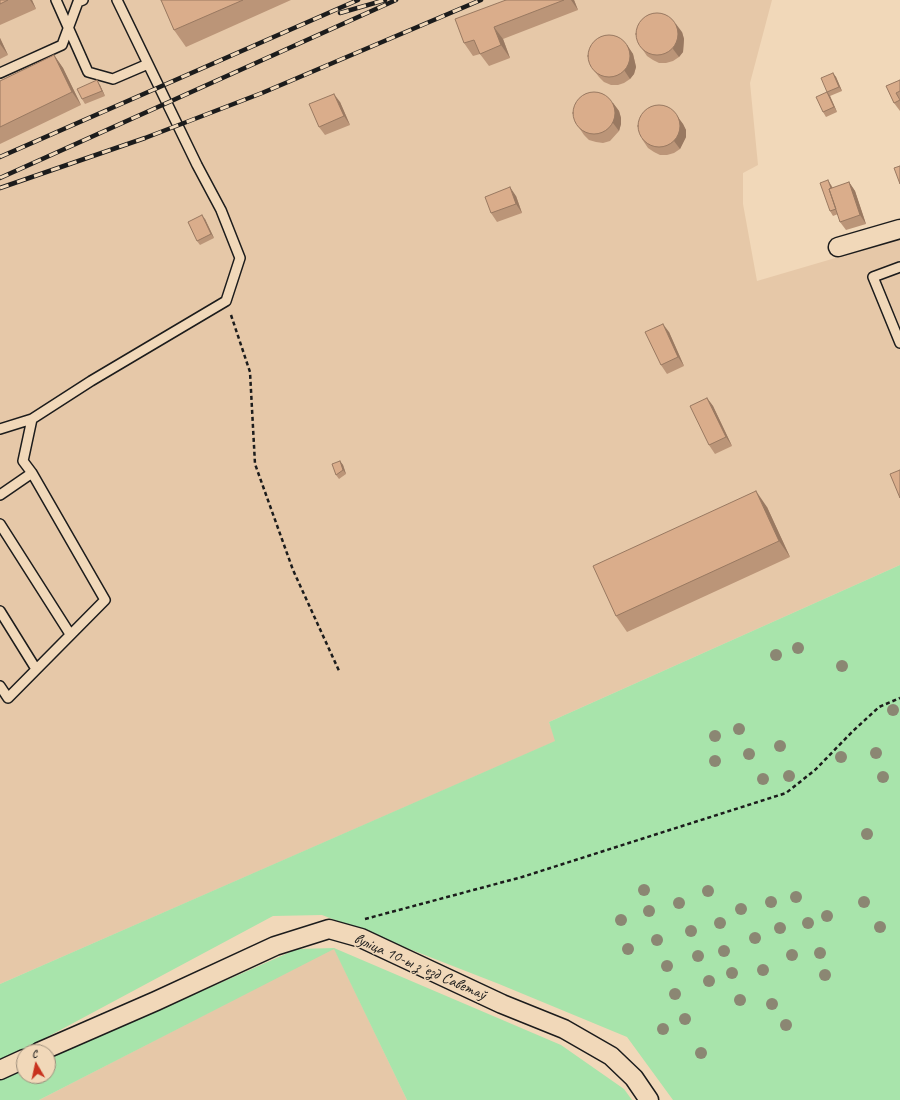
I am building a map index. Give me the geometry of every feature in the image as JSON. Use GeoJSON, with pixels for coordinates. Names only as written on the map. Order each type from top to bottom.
{"type":"FeatureCollection","features":[{"type":"Feature","properties":{"kind":"street"},"geometry":{"type":"LineString","coordinates":[[838,247],[900,229]]}},
{"type":"Feature","properties":{"kind":"street","name":"вуліца 10-ы зʼезд Саветаў"},"geometry":{"type":"LineString","coordinates":[[56,1045],[156,1001],[275,946],[329,929],[361,938],[502,1004],[564,1029],[611,1056],[634,1078],[649,1100]]}},
{"type":"Feature","properties":{"kind":"street"},"geometry":{"type":"LineString","coordinates":[[0,1070],[16,1063]]}},
{"type":"Feature","properties":{"kind":"lane"},"geometry":{"type":"LineString","coordinates":[[56,0],[88,72],[114,79],[148,64]]}},
{"type":"Feature","properties":{"kind":"lane"},"geometry":{"type":"LineString","coordinates":[[0,73],[62,45],[78,2],[83,0]]}},
{"type":"Feature","properties":{"kind":"lane"},"geometry":{"type":"LineString","coordinates":[[0,429],[32,419],[91,381],[226,301],[240,258],[221,210],[117,0]]}},
{"type":"Feature","properties":{"kind":"lane"},"geometry":{"type":"LineString","coordinates":[[900,267],[873,277],[900,343]]}},
{"type":"Feature","properties":{"kind":"lane"},"geometry":{"type":"LineString","coordinates":[[0,686],[8,698],[104,600],[32,473],[23,461],[32,419]]}},
{"type":"Feature","properties":{"kind":"lane"},"geometry":{"type":"LineString","coordinates":[[0,495],[32,473]]}},
{"type":"Feature","properties":{"kind":"lane"},"geometry":{"type":"LineString","coordinates":[[0,524],[70,634]]}},
{"type":"Feature","properties":{"kind":"lane"},"geometry":{"type":"LineString","coordinates":[[0,611],[36,669]]}},
{"type":"Feature","properties":{"kind":"path"},"geometry":{"type":"LineString","coordinates":[[226,301],[250,372],[255,464],[293,570],[340,673]]}},
{"type":"Feature","properties":{"kind":"path"},"geometry":{"type":"LineString","coordinates":[[360,921],[522,877],[786,793],[815,770],[879,707],[900,698]]}},
{"type":"Feature","properties":{"kind":"shaded area"},"geometry":{"type":"Polygon","coordinates":[[[0,0],[772,0],[750,83],[758,165],[743,173],[743,204],[757,281],[900,239],[900,565],[549,722],[556,741],[0,984],[0,0]]]}},
{"type":"Feature","properties":{"kind":"shaded area"},"geometry":{"type":"Polygon","coordinates":[[[334,948],[407,1100],[39,1100],[334,948]]]}},
{"type":"Feature","properties":{"kind":"green space"},"geometry":{"type":"Polygon","coordinates":[[[900,565],[900,1100],[673,1100],[627,1037],[499,984],[322,915],[273,916],[34,1044],[16,1044],[16,1053],[0,1060],[0,984],[555,741],[549,722],[900,565]]]}},
{"type":"Feature","properties":{"kind":"green space"},"geometry":{"type":"Polygon","coordinates":[[[334,948],[561,1045],[624,1089],[632,1100],[407,1100],[334,949],[39,1100],[0,1100],[0,1080],[16,1073],[16,1084],[56,1084],[56,1055],[297,949],[334,948]]]}},
{"type":"Feature","properties":{"kind":"building"},"geometry":{"type":"Polygon","coordinates":[[[0,0],[8,0],[0,4],[0,0]]]}},
{"type":"Feature","properties":{"kind":"building"},"geometry":{"type":"Polygon","coordinates":[[[161,0],[243,0],[174,30],[161,0]]]}},
{"type":"Feature","properties":{"kind":"building"},"geometry":{"type":"Polygon","coordinates":[[[506,0],[564,0],[494,27],[501,45],[480,54],[474,40],[464,43],[455,19],[506,0]]]}},
{"type":"Feature","properties":{"kind":"building"},"geometry":{"type":"Polygon","coordinates":[[[657,13],[672,19],[678,34],[672,49],[657,55],[642,49],[636,34],[642,19],[657,13]]]}},
{"type":"Feature","properties":{"kind":"building"},"geometry":{"type":"Polygon","coordinates":[[[609,35],[624,41],[630,56],[624,71],[609,77],[594,71],[588,56],[594,41],[609,35]]]}},
{"type":"Feature","properties":{"kind":"building"},"geometry":{"type":"Polygon","coordinates":[[[54,55],[72,92],[0,127],[0,81],[54,55]]]}},
{"type":"Feature","properties":{"kind":"building"},"geometry":{"type":"Polygon","coordinates":[[[833,73],[839,87],[827,92],[821,78],[833,73]]]}},
{"type":"Feature","properties":{"kind":"building"},"geometry":{"type":"Polygon","coordinates":[[[97,80],[102,91],[82,99],[77,89],[97,80]]]}},
{"type":"Feature","properties":{"kind":"building"},"geometry":{"type":"Polygon","coordinates":[[[900,80],[900,91],[896,93],[900,100],[894,103],[886,86],[900,80]]]}},
{"type":"Feature","properties":{"kind":"building"},"geometry":{"type":"Polygon","coordinates":[[[594,92],[609,98],[615,113],[609,128],[594,134],[579,128],[573,113],[579,98],[594,92]]]}},
{"type":"Feature","properties":{"kind":"building"},"geometry":{"type":"Polygon","coordinates":[[[827,92],[834,107],[823,112],[816,97],[827,92]]]}},
{"type":"Feature","properties":{"kind":"building"},"geometry":{"type":"Polygon","coordinates":[[[334,94],[344,116],[319,127],[309,104],[334,94]]]}},
{"type":"Feature","properties":{"kind":"building"},"geometry":{"type":"Polygon","coordinates":[[[659,105],[674,111],[680,126],[674,141],[659,147],[644,141],[638,126],[644,111],[659,105]]]}},
{"type":"Feature","properties":{"kind":"building"},"geometry":{"type":"Polygon","coordinates":[[[900,166],[900,184],[894,168],[900,166]]]}},
{"type":"Feature","properties":{"kind":"building"},"geometry":{"type":"Polygon","coordinates":[[[828,180],[831,188],[829,189],[836,209],[830,211],[820,183],[828,180]]]}},
{"type":"Feature","properties":{"kind":"building"},"geometry":{"type":"Polygon","coordinates":[[[849,182],[860,215],[840,222],[829,189],[849,182]]]}},
{"type":"Feature","properties":{"kind":"building"},"geometry":{"type":"Polygon","coordinates":[[[510,187],[516,204],[491,213],[485,197],[510,187]]]}},
{"type":"Feature","properties":{"kind":"building"},"geometry":{"type":"Polygon","coordinates":[[[202,215],[211,234],[197,241],[188,222],[202,215]]]}},
{"type":"Feature","properties":{"kind":"building"},"geometry":{"type":"Polygon","coordinates":[[[663,324],[678,357],[661,365],[645,332],[663,324]]]}},
{"type":"Feature","properties":{"kind":"building"},"geometry":{"type":"Polygon","coordinates":[[[707,398],[726,437],[709,445],[690,406],[707,398]]]}},
{"type":"Feature","properties":{"kind":"building"},"geometry":{"type":"Polygon","coordinates":[[[340,461],[343,470],[336,475],[332,464],[340,461]]]}},
{"type":"Feature","properties":{"kind":"building"},"geometry":{"type":"Polygon","coordinates":[[[900,470],[900,498],[890,474],[900,470]]]}},
{"type":"Feature","properties":{"kind":"building"},"geometry":{"type":"Polygon","coordinates":[[[756,491],[779,541],[616,616],[593,566],[756,491]]]}},
{"type":"Feature","properties":{"kind":"railway"},"geometry":{"type":"LineString","coordinates":[[0,157],[358,0]]}},
{"type":"Feature","properties":{"kind":"railway"},"geometry":{"type":"LineString","coordinates":[[340,13],[385,0]]}},
{"type":"Feature","properties":{"kind":"railway"},"geometry":{"type":"LineString","coordinates":[[0,178],[396,0]]}},
{"type":"Feature","properties":{"kind":"railway"},"geometry":{"type":"LineString","coordinates":[[0,188],[145,138],[262,93],[481,0]]}}]}
